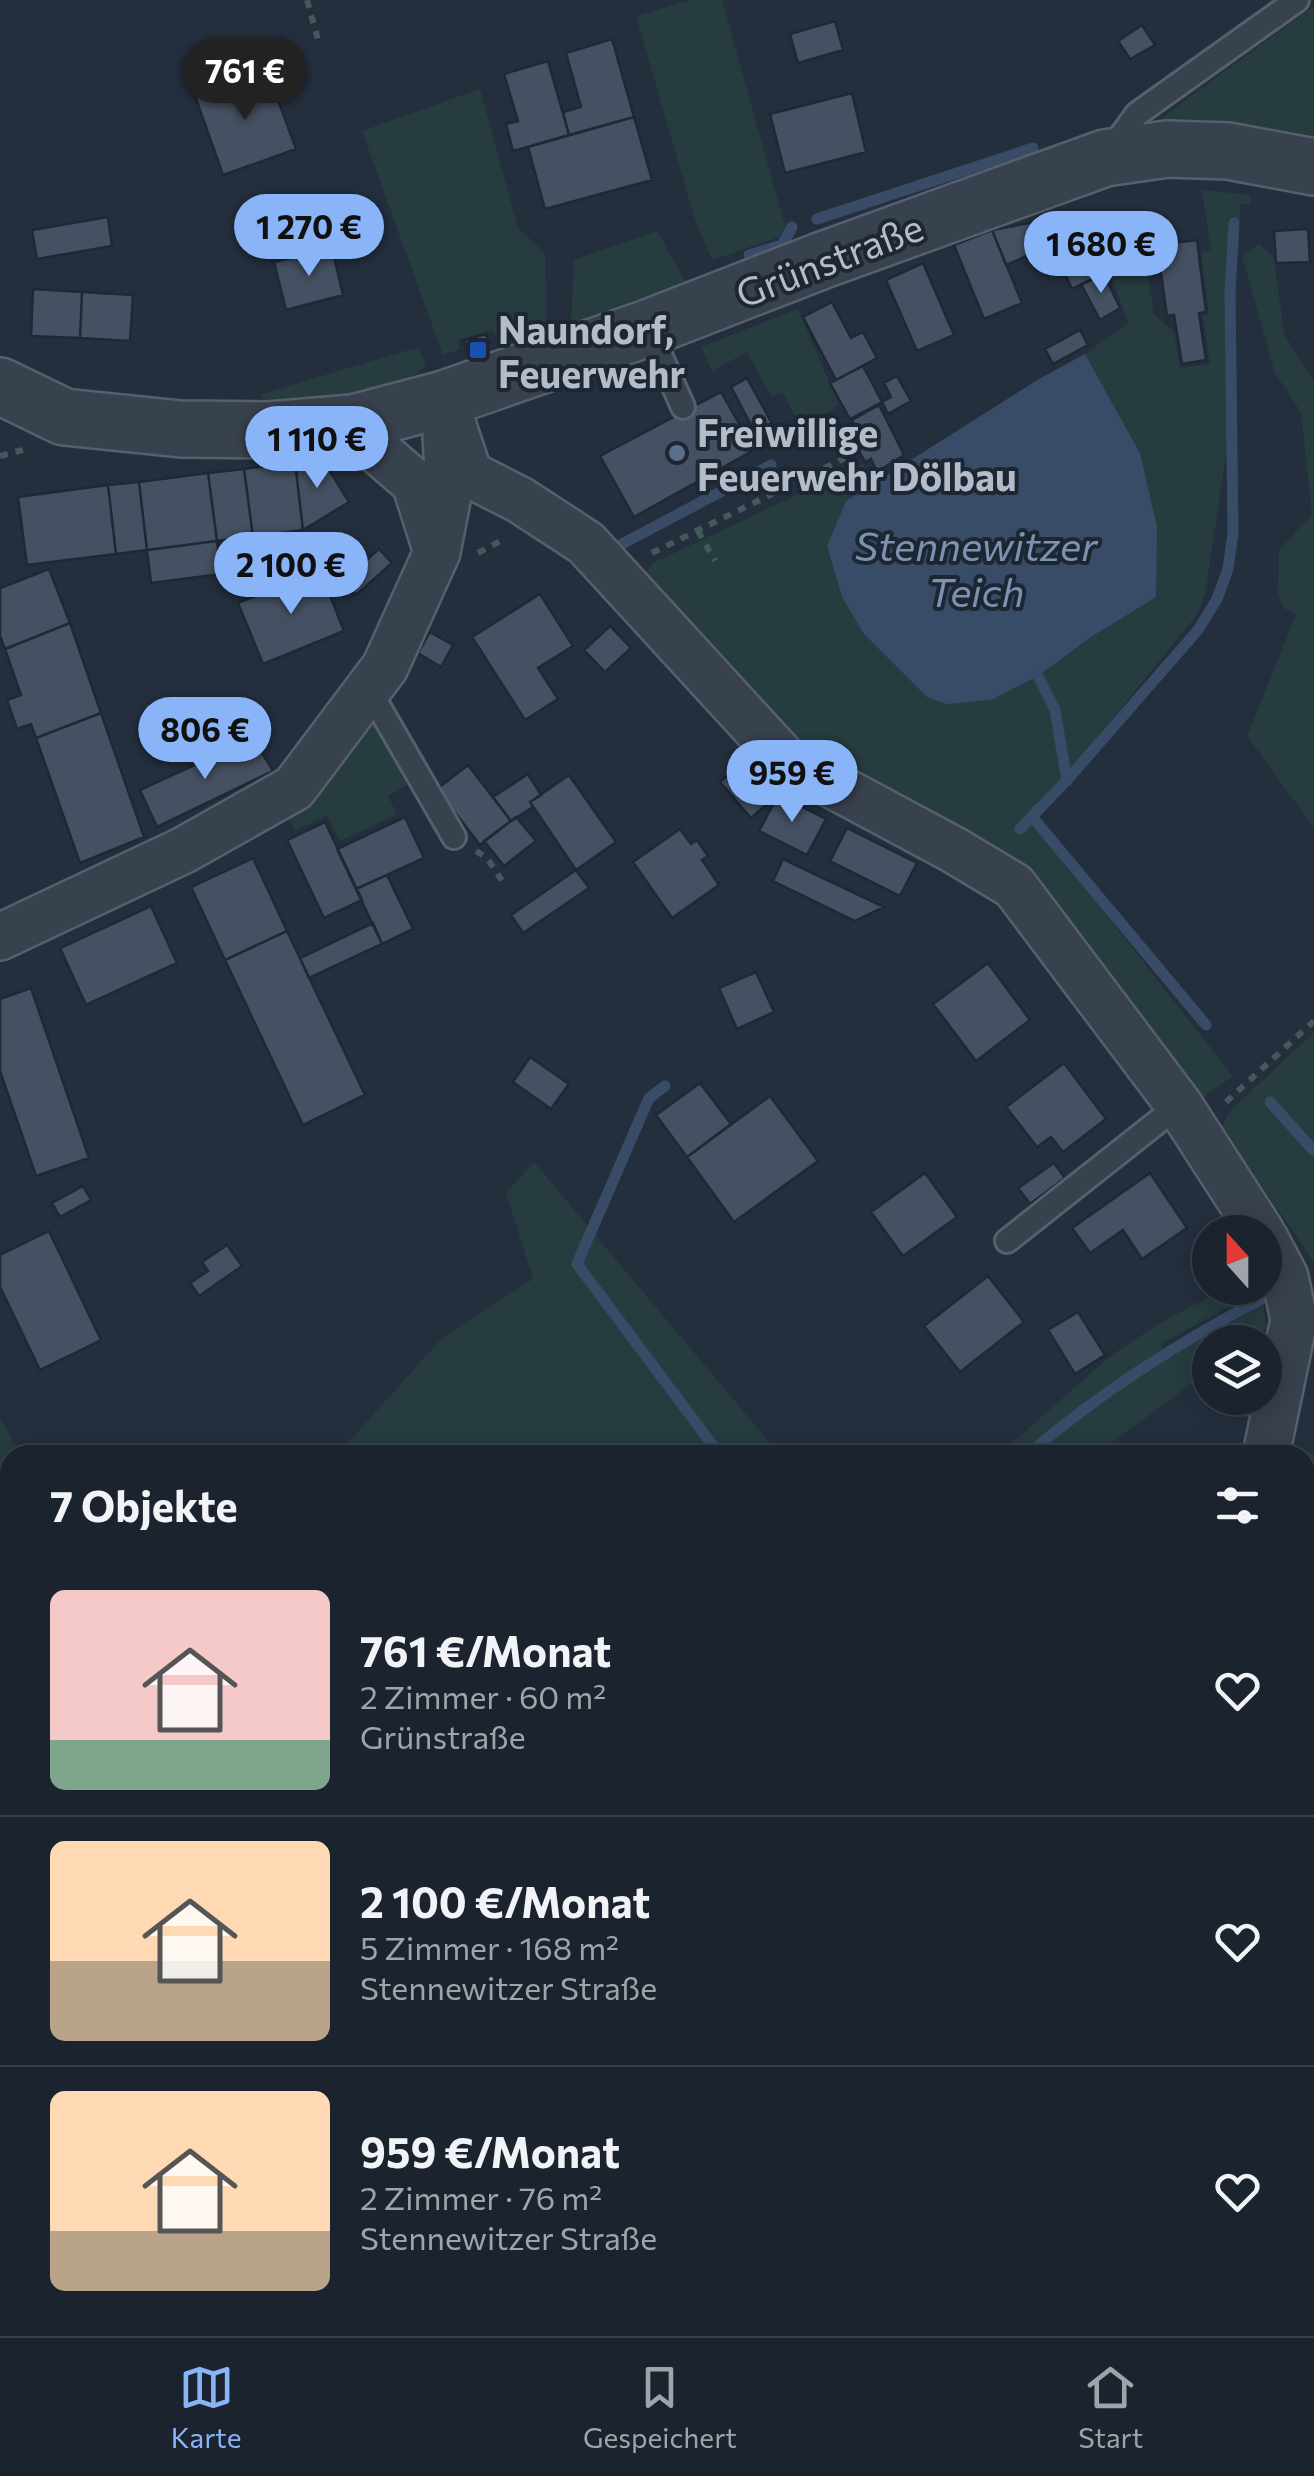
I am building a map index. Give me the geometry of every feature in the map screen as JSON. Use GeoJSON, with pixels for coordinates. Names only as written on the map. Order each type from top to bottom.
{"type":"FeatureCollection","features":[{"type":"Feature","properties":{"kind":"street","name":"Grünstraße"},"geometry":{"type":"LineString","coordinates":[[27,407],[181,430],[269,430],[353,423],[444,399],[648,328],[1104,158],[1167,149],[1228,151],[1314,167]]}},
{"type":"Feature","properties":{"kind":"street"},"geometry":{"type":"LineString","coordinates":[[444,399],[470,474],[520,500],[586,544],[784,759],[1014,886],[1188,1118],[1250,1215]]}},
{"type":"Feature","properties":{"kind":"street"},"geometry":{"type":"LineString","coordinates":[[0,937],[184,850],[294,788],[385,667],[436,552],[448,490],[444,399]]}},
{"type":"Feature","properties":{"kind":"street"},"geometry":{"type":"LineString","coordinates":[[353,423],[364,440],[416,483],[436,552]]}},
{"type":"Feature","properties":{"kind":"street"},"geometry":{"type":"LineString","coordinates":[[436,552],[471,511],[520,500]]}},
{"type":"Feature","properties":{"kind":"street"},"geometry":{"type":"LineString","coordinates":[[1268,1445],[1293,1313],[1282,1283]]}},
{"type":"Feature","properties":{"kind":"lane"},"geometry":{"type":"LineString","coordinates":[[1104,158],[1137,114],[1297,0]]}},
{"type":"Feature","properties":{"kind":"lane"},"geometry":{"type":"LineString","coordinates":[[648,328],[683,407]]}},
{"type":"Feature","properties":{"kind":"lane"},"geometry":{"type":"LineString","coordinates":[[369,690],[454,837]]}},
{"type":"Feature","properties":{"kind":"lane"},"geometry":{"type":"LineString","coordinates":[[1008,1241],[1188,1118]]}},
{"type":"Feature","properties":{"kind":"path"},"geometry":{"type":"LineString","coordinates":[[306,0],[320,43]]}},
{"type":"Feature","properties":{"kind":"path"},"geometry":{"type":"LineString","coordinates":[[613,573],[852,454]]}},
{"type":"Feature","properties":{"kind":"path"},"geometry":{"type":"LineString","coordinates":[[698,531],[715,561]]}},
{"type":"Feature","properties":{"kind":"path"},"geometry":{"type":"LineString","coordinates":[[454,837],[487,858],[505,884]]}},
{"type":"Feature","properties":{"kind":"path"},"geometry":{"type":"LineString","coordinates":[[1188,1118],[1314,1021]]}},
{"type":"Feature","properties":{"kind":"green space"},"geometry":{"type":"Polygon","coordinates":[[[690,0],[722,0],[785,226],[779,237],[712,260],[695,220],[636,16],[690,0]]]}},
{"type":"Feature","properties":{"kind":"green space"},"geometry":{"type":"Polygon","coordinates":[[[1314,6],[1314,147],[1162,128],[1159,122],[1164,116],[1314,6]]]}},
{"type":"Feature","properties":{"kind":"green space"},"geometry":{"type":"Polygon","coordinates":[[[480,89],[518,228],[545,253],[547,331],[499,345],[493,330],[458,340],[460,349],[443,355],[362,131],[480,89]]]}},
{"type":"Feature","properties":{"kind":"green space"},"geometry":{"type":"Polygon","coordinates":[[[1202,190],[1251,195],[1250,205],[1241,204],[1240,221],[1229,221],[1225,301],[1228,442],[1205,595],[1197,615],[1073,767],[1028,815],[1233,1076],[1202,1098],[1180,1075],[1020,864],[798,744],[644,575],[653,563],[862,464],[882,478],[846,501],[1038,676],[1091,637],[1140,453],[1085,354],[1128,323],[1102,251],[1142,243],[1154,314],[1174,332],[1180,368],[1210,364],[1203,316],[1209,314],[1201,252],[1211,250],[1202,190]]]}},
{"type":"Feature","properties":{"kind":"green space"},"geometry":{"type":"Polygon","coordinates":[[[657,231],[686,282],[571,324],[574,260],[657,231]]]}},
{"type":"Feature","properties":{"kind":"green space"},"geometry":{"type":"Polygon","coordinates":[[[1259,244],[1274,258],[1284,334],[1314,382],[1314,828],[1247,736],[1297,613],[1285,609],[1278,595],[1279,550],[1312,515],[1301,412],[1275,373],[1242,256],[1259,244]]]}},
{"type":"Feature","properties":{"kind":"green space"},"geometry":{"type":"Polygon","coordinates":[[[798,309],[839,405],[783,438],[779,431],[798,420],[782,392],[772,397],[747,352],[712,371],[701,347],[798,309]]]}},
{"type":"Feature","properties":{"kind":"green space"},"geometry":{"type":"Polygon","coordinates":[[[419,347],[426,365],[402,384],[276,403],[264,402],[261,394],[419,347]]]}},
{"type":"Feature","properties":{"kind":"green space"},"geometry":{"type":"Polygon","coordinates":[[[369,715],[407,785],[388,796],[397,814],[340,841],[327,816],[295,830],[288,818],[304,806],[369,715]]]}},
{"type":"Feature","properties":{"kind":"green space"},"geometry":{"type":"Polygon","coordinates":[[[1314,1032],[1314,1261],[1222,1128],[1229,1112],[1314,1032]]]}},
{"type":"Feature","properties":{"kind":"green space"},"geometry":{"type":"Polygon","coordinates":[[[534,1162],[772,1445],[346,1445],[441,1339],[533,1279],[506,1193],[534,1162]]]}},
{"type":"Feature","properties":{"kind":"green space"},"geometry":{"type":"Polygon","coordinates":[[[1194,1305],[1232,1305],[1162,1343],[1163,1359],[1192,1343],[1192,1383],[1109,1445],[1009,1445],[1112,1355],[1194,1305]]]}},
{"type":"Feature","properties":{"kind":"green space"},"geometry":{"type":"Polygon","coordinates":[[[1263,1305],[1266,1325],[1226,1325],[1263,1305]]]}},
{"type":"Feature","properties":{"kind":"green space"},"geometry":{"type":"Polygon","coordinates":[[[0,1419],[15,1445],[0,1445],[0,1419]]]}},
{"type":"Feature","properties":{"kind":"water","name":"Stennewitzer Teich"},"geometry":{"type":"Polygon","coordinates":[[[1085,354],[1140,453],[1157,527],[1156,597],[1038,676],[991,700],[946,704],[927,697],[864,634],[842,597],[827,546],[846,501],[1085,354]]]}},
{"type":"Feature","properties":{"kind":"building"},"geometry":{"type":"Polygon","coordinates":[[[835,21],[843,50],[798,63],[790,34],[835,21]]]}},
{"type":"Feature","properties":{"kind":"building"},"geometry":{"type":"Polygon","coordinates":[[[1142,25],[1155,45],[1130,59],[1118,41],[1142,25]]]}},
{"type":"Feature","properties":{"kind":"building"},"geometry":{"type":"Polygon","coordinates":[[[612,39],[634,117],[569,135],[563,112],[581,107],[566,53],[612,39]]]}},
{"type":"Feature","properties":{"kind":"building"},"geometry":{"type":"Polygon","coordinates":[[[548,61],[569,135],[513,151],[506,124],[518,121],[504,74],[548,61]]]}},
{"type":"Feature","properties":{"kind":"building"},"geometry":{"type":"Polygon","coordinates":[[[267,70],[296,149],[223,175],[195,96],[267,70]]]}},
{"type":"Feature","properties":{"kind":"building"},"geometry":{"type":"Polygon","coordinates":[[[852,93],[866,152],[785,173],[770,114],[852,93]]]}},
{"type":"Feature","properties":{"kind":"building"},"geometry":{"type":"Polygon","coordinates":[[[634,117],[652,180],[545,209],[528,147],[634,117]]]}},
{"type":"Feature","properties":{"kind":"building"},"geometry":{"type":"Polygon","coordinates":[[[1079,214],[1104,274],[1072,289],[1052,245],[1006,265],[992,230],[1079,214]]]}},
{"type":"Feature","properties":{"kind":"building"},"geometry":{"type":"Polygon","coordinates":[[[108,217],[112,246],[37,259],[32,230],[108,217]]]}},
{"type":"Feature","properties":{"kind":"building"},"geometry":{"type":"Polygon","coordinates":[[[1308,229],[1310,262],[1276,263],[1274,231],[1308,229]]]}},
{"type":"Feature","properties":{"kind":"building"},"geometry":{"type":"Polygon","coordinates":[[[992,230],[1022,303],[984,319],[954,245],[992,230]]]}},
{"type":"Feature","properties":{"kind":"building"},"geometry":{"type":"Polygon","coordinates":[[[1197,240],[1206,312],[1199,313],[1206,360],[1182,364],[1174,315],[1167,316],[1157,245],[1197,240]]]}},
{"type":"Feature","properties":{"kind":"building"},"geometry":{"type":"Polygon","coordinates":[[[332,248],[343,295],[286,310],[274,262],[332,248]]]}},
{"type":"Feature","properties":{"kind":"building"},"geometry":{"type":"Polygon","coordinates":[[[923,263],[954,335],[917,351],[886,280],[923,263]]]}},
{"type":"Feature","properties":{"kind":"building"},"geometry":{"type":"Polygon","coordinates":[[[1104,274],[1120,308],[1100,320],[1081,284],[1104,274]]]}},
{"type":"Feature","properties":{"kind":"building"},"geometry":{"type":"Polygon","coordinates":[[[33,289],[82,292],[80,338],[31,336],[33,289]]]}},
{"type":"Feature","properties":{"kind":"building"},"geometry":{"type":"Polygon","coordinates":[[[82,292],[133,295],[130,341],[80,338],[82,292]]]}},
{"type":"Feature","properties":{"kind":"building"},"geometry":{"type":"Polygon","coordinates":[[[832,302],[851,338],[863,332],[877,358],[836,380],[803,317],[832,302]]]}},
{"type":"Feature","properties":{"kind":"building"},"geometry":{"type":"Polygon","coordinates":[[[1080,330],[1088,345],[1053,364],[1045,349],[1080,330]]]}},
{"type":"Feature","properties":{"kind":"building"},"geometry":{"type":"Polygon","coordinates":[[[486,334],[489,343],[467,350],[464,340],[486,334]]]}},
{"type":"Feature","properties":{"kind":"building"},"geometry":{"type":"Polygon","coordinates":[[[863,366],[882,402],[850,419],[830,383],[863,366]]]}},
{"type":"Feature","properties":{"kind":"building"},"geometry":{"type":"Polygon","coordinates":[[[897,376],[911,401],[888,414],[882,402],[891,397],[884,383],[897,376]]]}},
{"type":"Feature","properties":{"kind":"building"},"geometry":{"type":"Polygon","coordinates":[[[747,378],[775,429],[758,438],[731,387],[747,378]]]}},
{"type":"Feature","properties":{"kind":"building","name":"Freiwillige Feuerwehr Dölbau"},"geometry":{"type":"Polygon","coordinates":[[[721,392],[754,450],[634,517],[600,456],[721,392]]]}},
{"type":"Feature","properties":{"kind":"building"},"geometry":{"type":"Polygon","coordinates":[[[879,405],[904,455],[877,472],[871,459],[865,462],[854,442],[862,438],[852,420],[879,405]]]}},
{"type":"Feature","properties":{"kind":"building"},"geometry":{"type":"Polygon","coordinates":[[[322,458],[349,502],[303,530],[295,462],[322,458]]]}},
{"type":"Feature","properties":{"kind":"building"},"geometry":{"type":"Polygon","coordinates":[[[295,462],[303,530],[253,537],[244,469],[295,462]]]}},
{"type":"Feature","properties":{"kind":"building"},"geometry":{"type":"Polygon","coordinates":[[[244,469],[253,537],[217,541],[208,473],[244,469]]]}},
{"type":"Feature","properties":{"kind":"building"},"geometry":{"type":"Polygon","coordinates":[[[208,473],[217,541],[147,550],[139,482],[208,473]]]}},
{"type":"Feature","properties":{"kind":"building"},"geometry":{"type":"Polygon","coordinates":[[[139,482],[147,550],[116,554],[108,485],[139,482]]]}},
{"type":"Feature","properties":{"kind":"building"},"geometry":{"type":"Polygon","coordinates":[[[108,485],[116,554],[27,565],[18,497],[108,485]]]}},
{"type":"Feature","properties":{"kind":"building"},"geometry":{"type":"Polygon","coordinates":[[[217,541],[221,574],[151,583],[147,550],[217,541]]]}},
{"type":"Feature","properties":{"kind":"building"},"geometry":{"type":"Polygon","coordinates":[[[379,549],[392,563],[356,595],[343,580],[379,549]]]}},
{"type":"Feature","properties":{"kind":"building"},"geometry":{"type":"Polygon","coordinates":[[[49,569],[70,623],[5,649],[0,636],[0,588],[49,569]]]}},
{"type":"Feature","properties":{"kind":"building"},"geometry":{"type":"Polygon","coordinates":[[[320,570],[344,631],[263,664],[238,603],[320,570]]]}},
{"type":"Feature","properties":{"kind":"building"},"geometry":{"type":"Polygon","coordinates":[[[540,594],[573,646],[538,668],[558,699],[525,720],[472,637],[540,594]]]}},
{"type":"Feature","properties":{"kind":"building"},"geometry":{"type":"Polygon","coordinates":[[[70,623],[101,713],[36,738],[31,724],[17,729],[7,700],[21,695],[5,649],[70,623]]]}},
{"type":"Feature","properties":{"kind":"building"},"geometry":{"type":"Polygon","coordinates":[[[610,626],[631,648],[605,672],[584,650],[610,626]]]}},
{"type":"Feature","properties":{"kind":"building"},"geometry":{"type":"Polygon","coordinates":[[[430,632],[453,645],[441,667],[418,653],[430,632]]]}},
{"type":"Feature","properties":{"kind":"building"},"geometry":{"type":"Polygon","coordinates":[[[101,713],[144,837],[80,863],[36,738],[101,713]]]}},
{"type":"Feature","properties":{"kind":"building"},"geometry":{"type":"Polygon","coordinates":[[[253,738],[273,771],[157,827],[140,790],[253,738]]]}},
{"type":"Feature","properties":{"kind":"building"},"geometry":{"type":"Polygon","coordinates":[[[744,762],[775,797],[751,818],[720,782],[744,762]]]}},
{"type":"Feature","properties":{"kind":"building"},"geometry":{"type":"Polygon","coordinates":[[[468,765],[511,821],[480,845],[437,789],[468,765]]]}},
{"type":"Feature","properties":{"kind":"building"},"geometry":{"type":"Polygon","coordinates":[[[528,774],[541,795],[530,802],[533,807],[511,821],[493,797],[528,774]]]}},
{"type":"Feature","properties":{"kind":"building"},"geometry":{"type":"Polygon","coordinates":[[[569,775],[616,842],[576,870],[530,802],[569,775]]]}},
{"type":"Feature","properties":{"kind":"building"},"geometry":{"type":"Polygon","coordinates":[[[778,795],[826,819],[807,855],[759,831],[778,795]]]}},
{"type":"Feature","properties":{"kind":"building"},"geometry":{"type":"Polygon","coordinates":[[[405,817],[424,858],[356,889],[337,849],[405,817]]]}},
{"type":"Feature","properties":{"kind":"building"},"geometry":{"type":"Polygon","coordinates":[[[516,817],[536,841],[504,866],[484,841],[516,817]]]}},
{"type":"Feature","properties":{"kind":"building"},"geometry":{"type":"Polygon","coordinates":[[[325,822],[362,900],[324,918],[287,840],[325,822]]]}},
{"type":"Feature","properties":{"kind":"building"},"geometry":{"type":"Polygon","coordinates":[[[847,828],[917,863],[900,896],[830,861],[847,828]]]}},
{"type":"Feature","properties":{"kind":"building"},"geometry":{"type":"Polygon","coordinates":[[[680,829],[691,844],[697,840],[708,856],[702,860],[719,885],[672,918],[633,862],[680,829]]]}},
{"type":"Feature","properties":{"kind":"building"},"geometry":{"type":"Polygon","coordinates":[[[253,858],[287,931],[225,960],[191,887],[253,858]]]}},
{"type":"Feature","properties":{"kind":"building"},"geometry":{"type":"Polygon","coordinates":[[[783,859],[884,907],[855,921],[773,881],[783,859]]]}},
{"type":"Feature","properties":{"kind":"building"},"geometry":{"type":"Polygon","coordinates":[[[576,870],[589,888],[523,933],[511,915],[576,870]]]}},
{"type":"Feature","properties":{"kind":"building"},"geometry":{"type":"Polygon","coordinates":[[[387,875],[413,929],[382,944],[356,889],[387,875]]]}},
{"type":"Feature","properties":{"kind":"building"},"geometry":{"type":"Polygon","coordinates":[[[151,906],[177,963],[86,1005],[60,948],[151,906]]]}},
{"type":"Feature","properties":{"kind":"building"},"geometry":{"type":"Polygon","coordinates":[[[373,923],[382,944],[309,978],[300,958],[373,923]]]}},
{"type":"Feature","properties":{"kind":"building"},"geometry":{"type":"Polygon","coordinates":[[[287,931],[365,1095],[303,1125],[225,960],[287,931]]]}},
{"type":"Feature","properties":{"kind":"building"},"geometry":{"type":"Polygon","coordinates":[[[988,963],[1030,1020],[976,1061],[933,1004],[988,963]]]}},
{"type":"Feature","properties":{"kind":"building"},"geometry":{"type":"Polygon","coordinates":[[[756,972],[774,1012],[737,1029],[719,988],[756,972]]]}},
{"type":"Feature","properties":{"kind":"building"},"geometry":{"type":"Polygon","coordinates":[[[31,988],[89,1158],[36,1176],[0,1071],[0,999],[31,988]]]}},
{"type":"Feature","properties":{"kind":"building"},"geometry":{"type":"Polygon","coordinates":[[[530,1057],[569,1084],[551,1109],[513,1082],[530,1057]]]}},
{"type":"Feature","properties":{"kind":"building"},"geometry":{"type":"Polygon","coordinates":[[[1064,1063],[1106,1119],[1063,1152],[1051,1137],[1037,1147],[1006,1107],[1064,1063]]]}},
{"type":"Feature","properties":{"kind":"building"},"geometry":{"type":"Polygon","coordinates":[[[700,1083],[731,1124],[687,1157],[656,1115],[700,1083]]]}},
{"type":"Feature","properties":{"kind":"building"},"geometry":{"type":"Polygon","coordinates":[[[770,1096],[818,1161],[734,1222],[687,1157],[770,1096]]]}},
{"type":"Feature","properties":{"kind":"building"},"geometry":{"type":"Polygon","coordinates":[[[1054,1163],[1065,1178],[1030,1204],[1018,1188],[1054,1163]]]}},
{"type":"Feature","properties":{"kind":"building"},"geometry":{"type":"Polygon","coordinates":[[[925,1173],[957,1217],[903,1256],[871,1212],[925,1173]]]}},
{"type":"Feature","properties":{"kind":"building"},"geometry":{"type":"Polygon","coordinates":[[[1150,1173],[1187,1228],[1142,1259],[1123,1230],[1090,1253],[1072,1228],[1150,1173]]]}},
{"type":"Feature","properties":{"kind":"building"},"geometry":{"type":"Polygon","coordinates":[[[83,1186],[91,1200],[60,1217],[52,1203],[83,1186]]]}},
{"type":"Feature","properties":{"kind":"building"},"geometry":{"type":"Polygon","coordinates":[[[49,1231],[101,1340],[40,1370],[0,1287],[0,1255],[49,1231]]]}},
{"type":"Feature","properties":{"kind":"building"},"geometry":{"type":"Polygon","coordinates":[[[227,1245],[242,1266],[199,1296],[190,1283],[208,1271],[202,1262],[227,1245]]]}},
{"type":"Feature","properties":{"kind":"building"},"geometry":{"type":"Polygon","coordinates":[[[988,1276],[1024,1322],[960,1372],[924,1326],[988,1276]]]}},
{"type":"Feature","properties":{"kind":"building"},"geometry":{"type":"Polygon","coordinates":[[[1078,1312],[1105,1355],[1075,1374],[1048,1330],[1078,1312]]]}},
{"type":"Feature","properties":{"kind":"waterway"},"geometry":{"type":"LineString","coordinates":[[817,219],[1033,148]]}},
{"type":"Feature","properties":{"kind":"waterway"},"geometry":{"type":"LineString","coordinates":[[1020,829],[1198,630],[1217,599],[1228,569],[1233,533],[1230,292],[1234,223]]}},
{"type":"Feature","properties":{"kind":"waterway"},"geometry":{"type":"LineString","coordinates":[[749,255],[782,245],[792,227]]}},
{"type":"Feature","properties":{"kind":"waterway"},"geometry":{"type":"LineString","coordinates":[[622,544],[771,465]]}},
{"type":"Feature","properties":{"kind":"waterway"},"geometry":{"type":"LineString","coordinates":[[1038,676],[1055,710],[1067,781]]}},
{"type":"Feature","properties":{"kind":"waterway"},"geometry":{"type":"LineString","coordinates":[[1036,811],[1034,819],[1206,1025]]}},
{"type":"Feature","properties":{"kind":"waterway"},"geometry":{"type":"LineString","coordinates":[[665,1086],[649,1098],[577,1264],[713,1445]]}},
{"type":"Feature","properties":{"kind":"waterway"},"geometry":{"type":"LineString","coordinates":[[1270,1102],[1314,1151]]}},
{"type":"Feature","properties":{"kind":"waterway"},"geometry":{"type":"LineString","coordinates":[[1039,1445],[1148,1365],[1251,1305]]}},
{"type":"Feature","properties":{"kind":"place","name":"Naundorf, Feuerwehr"},"geometry":{"type":"Point","coordinates":[478,350]}},
{"type":"Feature","properties":{"kind":"place","name":"Freiwillige Feuerwehr Dölbau"},"geometry":{"type":"Point","coordinates":[677,453]}}]}
